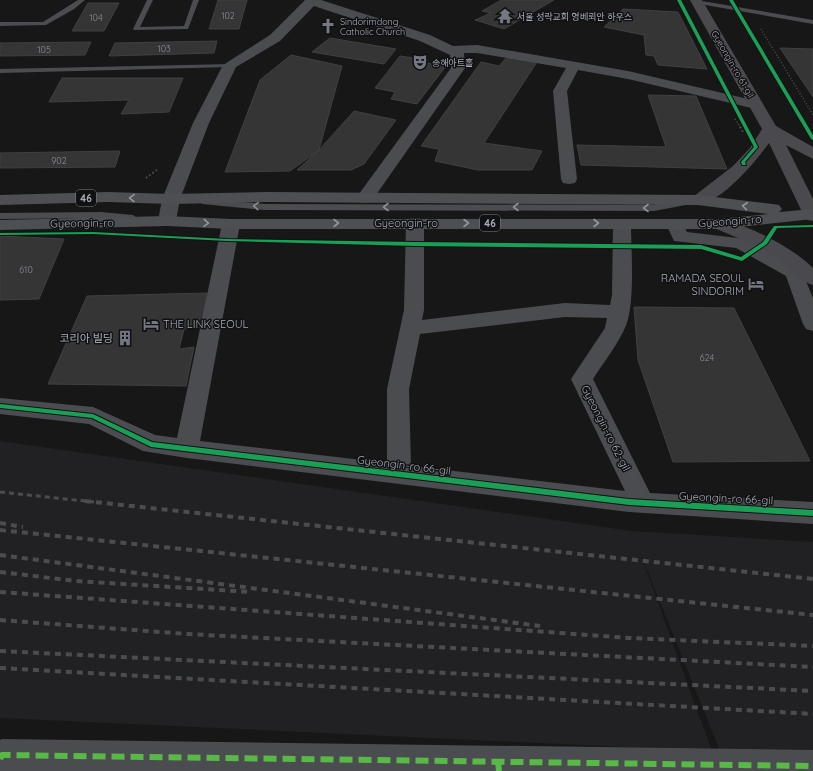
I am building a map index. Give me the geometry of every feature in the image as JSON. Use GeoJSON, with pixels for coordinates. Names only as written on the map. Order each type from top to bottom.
{"type":"FeatureCollection","features":[{"type":"Feature","properties":{"kind":"main road","name":"Gyeongin-ro"},"geometry":{"type":"LineString","coordinates":[[0,200],[108,197],[171,199],[365,198],[698,200],[813,215]]}},
{"type":"Feature","properties":{"kind":"main road","name":"Gyeongin-ro"},"geometry":{"type":"LineString","coordinates":[[0,225],[167,221],[231,224],[720,224],[813,215]]}},
{"type":"Feature","properties":{"kind":"street"},"geometry":{"type":"LineString","coordinates":[[167,221],[171,199],[201,123],[230,65],[275,38],[312,0],[425,38],[457,53],[458,68],[365,198]]}},
{"type":"Feature","properties":{"kind":"street","name":"Gyeongin-ro 61-gil"},"geometry":{"type":"LineString","coordinates":[[696,1],[770,128],[813,215]]}},
{"type":"Feature","properties":{"kind":"street"},"geometry":{"type":"LineString","coordinates":[[451,50],[477,49],[574,65],[628,75],[756,105]]}},
{"type":"Feature","properties":{"kind":"street"},"geometry":{"type":"LineString","coordinates":[[569,179],[560,91],[574,65]]}},
{"type":"Feature","properties":{"kind":"street"},"geometry":{"type":"LineString","coordinates":[[698,200],[733,175],[758,150],[770,128],[813,154]]}},
{"type":"Feature","properties":{"kind":"street"},"geometry":{"type":"LineString","coordinates":[[400,475],[398,389],[409,328],[414,310],[414,223]]}},
{"type":"Feature","properties":{"kind":"street"},"geometry":{"type":"LineString","coordinates":[[187,449],[231,224]]}},
{"type":"Feature","properties":{"kind":"street","name":"Gyeongin-ro 62-gil"},"geometry":{"type":"LineString","coordinates":[[622,224],[622,295],[615,329],[582,379],[643,503]]}},
{"type":"Feature","properties":{"kind":"street"},"geometry":{"type":"LineString","coordinates":[[675,224],[680,237],[740,243],[794,273],[813,324]]}},
{"type":"Feature","properties":{"kind":"street"},"geometry":{"type":"LineString","coordinates":[[720,224],[765,243],[801,265],[813,279]]}},
{"type":"Feature","properties":{"kind":"street"},"geometry":{"type":"LineString","coordinates":[[409,328],[565,310],[619,312]]}},
{"type":"Feature","properties":{"kind":"street","name":"Gyeongin-ro 66-gil"},"geometry":{"type":"LineString","coordinates":[[0,406],[93,416],[151,444],[187,449],[643,503],[813,513]]}},
{"type":"Feature","properties":{"kind":"street"},"geometry":{"type":"LineString","coordinates":[[0,759],[2,755],[498,766],[813,766]]}},
{"type":"Feature","properties":{"kind":"lane"},"geometry":{"type":"LineString","coordinates":[[0,24],[44,24],[72,8],[82,0]]}},
{"type":"Feature","properties":{"kind":"lane"},"geometry":{"type":"LineString","coordinates":[[150,0],[136,29],[186,28],[196,0]]}},
{"type":"Feature","properties":{"kind":"lane"},"geometry":{"type":"LineString","coordinates":[[696,1],[813,22]]}},
{"type":"Feature","properties":{"kind":"lane"},"geometry":{"type":"LineString","coordinates":[[58,9],[72,8]]}},
{"type":"Feature","properties":{"kind":"lane"},"geometry":{"type":"LineString","coordinates":[[0,70],[230,65]]}},
{"type":"Feature","properties":{"kind":"lane"},"geometry":{"type":"LineString","coordinates":[[171,199],[265,207],[630,208],[654,208],[698,200]]}},
{"type":"Feature","properties":{"kind":"lane"},"geometry":{"type":"LineString","coordinates":[[0,216],[100,215],[167,221]]}},
{"type":"Feature","properties":{"kind":"path"},"geometry":{"type":"LineString","coordinates":[[750,11],[813,114]]}},
{"type":"Feature","properties":{"kind":"path"},"geometry":{"type":"LineString","coordinates":[[730,99],[756,147],[743,162],[744,164]]}},
{"type":"Feature","properties":{"kind":"path"},"geometry":{"type":"LineString","coordinates":[[140,178],[148,177],[159,168]]}},
{"type":"Feature","properties":{"kind":"shaded area"},"geometry":{"type":"Polygon","coordinates":[[[0,441],[632,531],[813,542],[813,756],[720,751],[639,550],[712,751],[0,718],[0,441]]]}},
{"type":"Feature","properties":{"kind":"building"},"geometry":{"type":"Polygon","coordinates":[[[218,0],[247,0],[239,29],[209,29],[218,0]]]}},
{"type":"Feature","properties":{"kind":"building","name":"서울 성락교회 영베뢰안 하우스"},"geometry":{"type":"Polygon","coordinates":[[[501,0],[554,0],[504,29],[475,20],[491,13],[482,11],[501,0]]]}},
{"type":"Feature","properties":{"kind":"building"},"geometry":{"type":"Polygon","coordinates":[[[88,3],[119,3],[104,31],[72,31],[88,3]]]}},
{"type":"Feature","properties":{"kind":"building"},"geometry":{"type":"Polygon","coordinates":[[[623,9],[678,12],[707,69],[658,65],[654,56],[646,55],[644,35],[604,27],[623,9]]]}},
{"type":"Feature","properties":{"kind":"building"},"geometry":{"type":"Polygon","coordinates":[[[330,38],[396,49],[384,64],[312,52],[330,38]]]}},
{"type":"Feature","properties":{"kind":"building"},"geometry":{"type":"Polygon","coordinates":[[[217,41],[214,53],[109,56],[115,43],[217,41]]]}},
{"type":"Feature","properties":{"kind":"building"},"geometry":{"type":"Polygon","coordinates":[[[91,42],[85,55],[0,56],[0,43],[91,42]]]}},
{"type":"Feature","properties":{"kind":"building"},"geometry":{"type":"Polygon","coordinates":[[[780,48],[813,49],[813,97],[780,48]]]}},
{"type":"Feature","properties":{"kind":"building"},"geometry":{"type":"Polygon","coordinates":[[[291,55],[342,66],[319,150],[290,171],[225,172],[260,80],[291,55]]]}},
{"type":"Feature","properties":{"kind":"building"},"geometry":{"type":"Polygon","coordinates":[[[400,56],[428,60],[426,63],[446,66],[417,104],[391,99],[395,92],[375,88],[400,56]]]}},
{"type":"Feature","properties":{"kind":"building"},"geometry":{"type":"Polygon","coordinates":[[[507,57],[537,62],[484,143],[542,151],[532,170],[478,170],[435,161],[439,149],[421,146],[481,62],[499,66],[507,57]]]}},
{"type":"Feature","properties":{"kind":"building"},"geometry":{"type":"Polygon","coordinates":[[[62,78],[183,78],[169,112],[121,114],[129,100],[49,102],[62,78]]]}},
{"type":"Feature","properties":{"kind":"building"},"geometry":{"type":"Polygon","coordinates":[[[648,95],[696,96],[727,169],[581,165],[577,145],[666,147],[648,95]]]}},
{"type":"Feature","properties":{"kind":"building"},"geometry":{"type":"Polygon","coordinates":[[[354,111],[396,120],[364,164],[351,170],[297,170],[319,150],[354,111]]]}},
{"type":"Feature","properties":{"kind":"building"},"geometry":{"type":"Polygon","coordinates":[[[120,151],[115,167],[0,168],[0,153],[120,151]]]}},
{"type":"Feature","properties":{"kind":"building"},"geometry":{"type":"Polygon","coordinates":[[[0,236],[64,239],[39,299],[0,300],[0,236]]]}},
{"type":"Feature","properties":{"kind":"building","name":"코리아 빌딩"},"geometry":{"type":"Polygon","coordinates":[[[207,293],[201,327],[184,329],[179,349],[194,347],[186,386],[48,384],[87,296],[207,293]]]}},
{"type":"Feature","properties":{"kind":"building"},"geometry":{"type":"Polygon","coordinates":[[[634,307],[734,308],[810,461],[673,462],[638,360],[634,307]]]}},
{"type":"Feature","properties":{"kind":"railway"},"geometry":{"type":"LineString","coordinates":[[0,492],[94,502]]}},
{"type":"Feature","properties":{"kind":"railway"},"geometry":{"type":"LineString","coordinates":[[85,501],[813,579]]}},
{"type":"Feature","properties":{"kind":"railway"},"geometry":{"type":"LineString","coordinates":[[0,523],[23,527]]}},
{"type":"Feature","properties":{"kind":"railway"},"geometry":{"type":"LineString","coordinates":[[0,530],[813,615]]}},
{"type":"Feature","properties":{"kind":"railway"},"geometry":{"type":"LineString","coordinates":[[0,555],[540,626]]}},
{"type":"Feature","properties":{"kind":"railway"},"geometry":{"type":"LineString","coordinates":[[0,572],[76,581],[251,592]]}},
{"type":"Feature","properties":{"kind":"railway"},"geometry":{"type":"LineString","coordinates":[[0,592],[629,638],[813,646]]}},
{"type":"Feature","properties":{"kind":"railway"},"geometry":{"type":"LineString","coordinates":[[0,620],[187,634],[813,667]]}},
{"type":"Feature","properties":{"kind":"railway"},"geometry":{"type":"LineString","coordinates":[[0,651],[813,691]]}},
{"type":"Feature","properties":{"kind":"railway"},"geometry":{"type":"LineString","coordinates":[[0,668],[813,714]]}},
{"type":"Feature","properties":{"kind":"marked path"},"geometry":{"type":"LineString","coordinates":[[0,759],[2,755],[813,766]]}},
{"type":"Feature","properties":{"kind":"marked path"},"geometry":{"type":"LineString","coordinates":[[498,761],[499,771]]}},
{"type":"Feature","properties":{"kind":"cycle path"},"geometry":{"type":"LineString","coordinates":[[679,0],[756,147],[743,162],[744,164]]}},
{"type":"Feature","properties":{"kind":"cycle path"},"geometry":{"type":"LineString","coordinates":[[731,0],[813,139]]}},
{"type":"Feature","properties":{"kind":"cycle path"},"geometry":{"type":"LineString","coordinates":[[0,234],[93,233],[227,240],[415,244],[701,247],[742,259],[765,243],[776,227],[813,226]]}},
{"type":"Feature","properties":{"kind":"cycle path"},"geometry":{"type":"LineString","coordinates":[[0,406],[93,416],[151,444],[629,502],[813,513]]}},
{"type":"Feature","properties":{"kind":"place","name":"서울 성락교회 영베뢰안 하우스"},"geometry":{"type":"Point","coordinates":[505,16]}},
{"type":"Feature","properties":{"kind":"place","name":"Sindorimdong Catholic Church"},"geometry":{"type":"Point","coordinates":[328,26]}},
{"type":"Feature","properties":{"kind":"place","name":"송해아트홀"},"geometry":{"type":"Point","coordinates":[420,62]}},
{"type":"Feature","properties":{"kind":"place","name":"RAMADA SEOUL SINDORIM"},"geometry":{"type":"Point","coordinates":[756,284]}},
{"type":"Feature","properties":{"kind":"place","name":"THE LINK SEOUL"},"geometry":{"type":"Point","coordinates":[151,324]}},
{"type":"Feature","properties":{"kind":"place","name":"코리아 빌딩"},"geometry":{"type":"Point","coordinates":[125,338]}}]}
